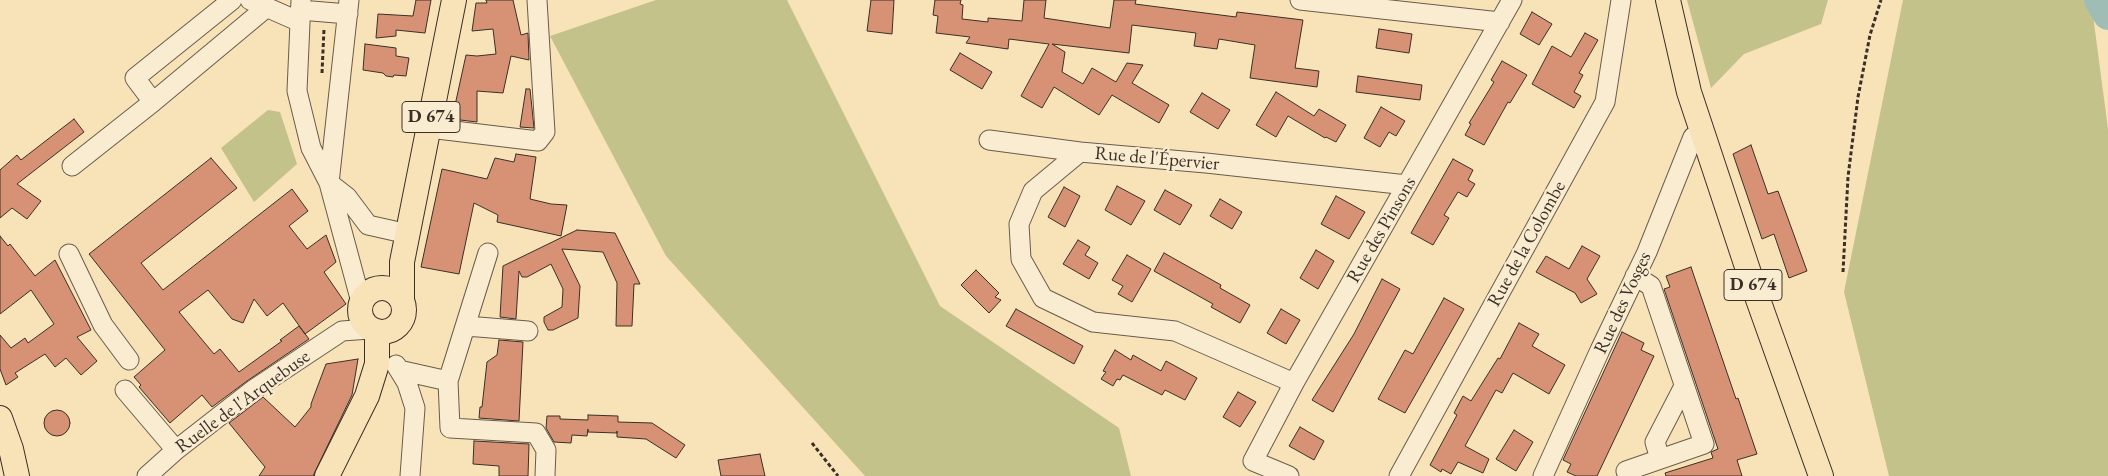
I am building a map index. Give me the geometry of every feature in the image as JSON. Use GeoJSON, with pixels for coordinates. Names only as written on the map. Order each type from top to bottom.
{"type":"FeatureCollection","features":[{"type":"Feature","properties":{"kind":"main road","name":"D 674"},"geometry":{"type":"LineString","coordinates":[[402,300],[402,262],[454,0]]}},
{"type":"Feature","properties":{"kind":"main road","name":"D 674"},"geometry":{"type":"LineString","coordinates":[[1668,0],[1690,92],[1703,133],[1755,291],[1821,476]]}},
{"type":"Feature","properties":{"kind":"main road","name":"D 674"},"geometry":{"type":"LineString","coordinates":[[366,313],[402,262]]}},
{"type":"Feature","properties":{"kind":"main road"},"geometry":{"type":"LineString","coordinates":[[392,290],[402,300],[404,307],[401,321],[366,313],[392,290]]}},
{"type":"Feature","properties":{"kind":"main road"},"geometry":{"type":"LineString","coordinates":[[344,476],[378,402],[388,362],[366,313]]}},
{"type":"Feature","properties":{"kind":"main road"},"geometry":{"type":"LineString","coordinates":[[328,476],[367,396],[377,364],[388,362]]}},
{"type":"Feature","properties":{"kind":"main road"},"geometry":{"type":"LineString","coordinates":[[0,418],[11,448],[17,476]]}},
{"type":"Feature","properties":{"kind":"street"},"geometry":{"type":"LineString","coordinates":[[153,102],[135,78],[232,0]]}},
{"type":"Feature","properties":{"kind":"street"},"geometry":{"type":"LineString","coordinates":[[428,128],[538,141],[545,132],[537,0]]}},
{"type":"Feature","properties":{"kind":"street"},"geometry":{"type":"LineString","coordinates":[[1300,0],[1500,22]]}},
{"type":"Feature","properties":{"kind":"street","name":"Rue des Pinsons"},"geometry":{"type":"LineString","coordinates":[[1289,476],[1253,461],[1294,384],[1512,0]]}},
{"type":"Feature","properties":{"kind":"street","name":"Rue de la Colombe"},"geometry":{"type":"LineString","coordinates":[[1399,476],[1605,102],[1621,0]]}},
{"type":"Feature","properties":{"kind":"street"},"geometry":{"type":"LineString","coordinates":[[72,166],[153,102],[259,4],[300,11],[325,12],[349,7],[329,183]]}},
{"type":"Feature","properties":{"kind":"street"},"geometry":{"type":"LineString","coordinates":[[300,11],[296,91],[311,148],[329,183],[366,313]]}},
{"type":"Feature","properties":{"kind":"street","name":"Rue des Vosges"},"geometry":{"type":"LineString","coordinates":[[1543,476],[1647,252],[1693,137],[1703,133]]}},
{"type":"Feature","properties":{"kind":"street"},"geometry":{"type":"LineString","coordinates":[[989,140],[1080,152]]}},
{"type":"Feature","properties":{"kind":"street","name":"Rue de l'Épervier"},"geometry":{"type":"LineString","coordinates":[[1294,384],[1175,332],[1093,322],[1043,298],[1021,259],[1019,224],[1033,191],[1080,152],[1206,163],[1407,185]]}},
{"type":"Feature","properties":{"kind":"street"},"geometry":{"type":"LineString","coordinates":[[329,183],[347,197],[368,226],[408,234]]}},
{"type":"Feature","properties":{"kind":"street"},"geometry":{"type":"LineString","coordinates":[[488,253],[448,382],[450,428],[536,433],[546,450],[545,476]]}},
{"type":"Feature","properties":{"kind":"street"},"geometry":{"type":"LineString","coordinates":[[69,254],[103,325],[129,360]]}},
{"type":"Feature","properties":{"kind":"street"},"geometry":{"type":"LineString","coordinates":[[1626,471],[1704,444],[1651,286],[1636,276]]}},
{"type":"Feature","properties":{"kind":"street","name":"Ruelle de l'Arquebuse"},"geometry":{"type":"LineString","coordinates":[[147,476],[176,450],[253,390],[366,313]]}},
{"type":"Feature","properties":{"kind":"street"},"geometry":{"type":"LineString","coordinates":[[466,326],[528,331]]}},
{"type":"Feature","properties":{"kind":"street"},"geometry":{"type":"LineString","coordinates":[[388,362],[448,382]]}},
{"type":"Feature","properties":{"kind":"street"},"geometry":{"type":"LineString","coordinates":[[388,362],[407,384],[415,408],[410,476]]}},
{"type":"Feature","properties":{"kind":"street"},"geometry":{"type":"LineString","coordinates":[[1660,459],[1655,442],[1684,386]]}},
{"type":"Feature","properties":{"kind":"street"},"geometry":{"type":"LineString","coordinates":[[125,390],[176,450]]}},
{"type":"Feature","properties":{"kind":"path"},"geometry":{"type":"LineString","coordinates":[[1843,272],[1848,177],[1858,97],[1870,35],[1881,0]]}},
{"type":"Feature","properties":{"kind":"path"},"geometry":{"type":"LineString","coordinates":[[322,77],[325,12]]}},
{"type":"Feature","properties":{"kind":"path"},"geometry":{"type":"LineString","coordinates":[[812,443],[838,476]]}},
{"type":"Feature","properties":{"kind":"shaded area"},"geometry":{"type":"Polygon","coordinates":[[[656,0],[787,0],[940,306],[1119,428],[1131,476],[865,476],[666,256],[550,36],[656,0]]]}},
{"type":"Feature","properties":{"kind":"shaded area"},"geometry":{"type":"Polygon","coordinates":[[[1687,0],[1828,0],[1821,24],[1744,54],[1711,88],[1687,0]]]}},
{"type":"Feature","properties":{"kind":"shaded area"},"geometry":{"type":"Polygon","coordinates":[[[1903,0],[2091,0],[2108,129],[2108,476],[1889,476],[1844,292],[1903,0]]]}},
{"type":"Feature","properties":{"kind":"shaded area"},"geometry":{"type":"Polygon","coordinates":[[[268,110],[280,112],[297,164],[254,202],[221,148],[268,110]]]}},
{"type":"Feature","properties":{"kind":"building"},"geometry":{"type":"Polygon","coordinates":[[[416,0],[431,0],[425,33],[396,30],[396,36],[376,38],[378,14],[413,16],[416,0]]]}},
{"type":"Feature","properties":{"kind":"building"},"geometry":{"type":"Polygon","coordinates":[[[486,0],[513,0],[521,35],[528,33],[529,60],[511,56],[503,93],[477,91],[477,122],[452,119],[466,55],[496,54],[493,29],[472,31],[476,3],[487,3],[486,0]]]}},
{"type":"Feature","properties":{"kind":"building"},"geometry":{"type":"Polygon","coordinates":[[[871,0],[894,0],[892,34],[867,31],[871,0]]]}},
{"type":"Feature","properties":{"kind":"building"},"geometry":{"type":"Polygon","coordinates":[[[935,0],[961,0],[960,4],[963,5],[962,19],[988,22],[988,18],[1022,21],[1024,0],[1046,0],[1044,18],[1110,28],[1114,0],[1136,0],[1135,4],[1236,17],[1237,12],[1303,20],[1295,68],[1319,71],[1317,87],[1250,78],[1255,45],[1219,39],[1217,49],[1194,46],[1196,33],[1132,25],[1129,53],[1052,44],[1065,52],[1062,72],[1083,84],[1092,68],[1116,82],[1127,63],[1143,65],[1132,83],[1169,105],[1159,123],[1112,95],[1099,115],[1054,87],[1042,108],[1021,96],[1049,44],[1009,39],[1008,49],[966,43],[970,37],[936,33],[938,16],[933,15],[935,0]]]}},
{"type":"Feature","properties":{"kind":"building"},"geometry":{"type":"Polygon","coordinates":[[[1532,12],[1552,24],[1539,45],[1520,34],[1532,12]]]}},
{"type":"Feature","properties":{"kind":"building"},"geometry":{"type":"Polygon","coordinates":[[[1379,29],[1412,34],[1409,53],[1376,48],[1379,29]]]}},
{"type":"Feature","properties":{"kind":"building"},"geometry":{"type":"Polygon","coordinates":[[[1585,33],[1598,40],[1579,73],[1583,75],[1574,92],[1581,96],[1574,108],[1532,84],[1552,46],[1571,57],[1585,33]]]}},
{"type":"Feature","properties":{"kind":"building"},"geometry":{"type":"Polygon","coordinates":[[[365,44],[396,48],[396,56],[409,58],[406,76],[394,75],[393,77],[386,76],[383,73],[363,70],[365,44]]]}},
{"type":"Feature","properties":{"kind":"building"},"geometry":{"type":"Polygon","coordinates":[[[960,53],[992,72],[982,89],[950,70],[960,53]]]}},
{"type":"Feature","properties":{"kind":"building"},"geometry":{"type":"Polygon","coordinates":[[[1502,61],[1527,75],[1510,103],[1508,102],[1484,145],[1465,135],[1471,124],[1469,123],[1494,82],[1491,80],[1502,61]]]}},
{"type":"Feature","properties":{"kind":"building"},"geometry":{"type":"Polygon","coordinates":[[[1358,76],[1422,85],[1420,100],[1356,92],[1358,76]]]}},
{"type":"Feature","properties":{"kind":"building"},"geometry":{"type":"Polygon","coordinates":[[[526,89],[530,89],[534,128],[520,127],[526,89]]]}},
{"type":"Feature","properties":{"kind":"building"},"geometry":{"type":"Polygon","coordinates":[[[1276,92],[1314,116],[1319,109],[1346,125],[1336,142],[1325,138],[1288,116],[1276,137],[1256,125],[1276,92]]]}},
{"type":"Feature","properties":{"kind":"building"},"geometry":{"type":"Polygon","coordinates":[[[1202,93],[1230,110],[1218,129],[1190,112],[1202,93]]]}},
{"type":"Feature","properties":{"kind":"building"},"geometry":{"type":"Polygon","coordinates":[[[1381,107],[1405,121],[1396,136],[1389,132],[1380,147],[1364,138],[1381,107]]]}},
{"type":"Feature","properties":{"kind":"building"},"geometry":{"type":"Polygon","coordinates":[[[74,119],[84,132],[17,184],[41,201],[27,219],[12,208],[0,218],[0,170],[17,155],[21,160],[74,119]]]}},
{"type":"Feature","properties":{"kind":"building"},"geometry":{"type":"Polygon","coordinates":[[[1751,145],[1768,194],[1778,191],[1807,271],[1789,278],[1774,234],[1762,239],[1733,154],[1751,145]]]}},
{"type":"Feature","properties":{"kind":"building"},"geometry":{"type":"Polygon","coordinates":[[[516,154],[536,157],[530,199],[551,204],[567,205],[561,236],[497,222],[498,215],[474,203],[459,274],[421,267],[442,169],[487,179],[495,158],[514,162],[516,154]]]}},
{"type":"Feature","properties":{"kind":"building"},"geometry":{"type":"Polygon","coordinates":[[[211,158],[237,188],[141,263],[163,290],[292,189],[308,211],[289,226],[307,249],[326,235],[336,262],[324,272],[346,304],[305,334],[309,339],[212,407],[202,395],[170,423],[139,387],[141,385],[134,377],[165,350],[89,254],[211,158]],[[208,290],[179,312],[214,354],[220,349],[239,372],[282,341],[280,340],[299,326],[303,331],[283,303],[267,316],[254,299],[243,323],[232,319],[208,290]]]}},
{"type":"Feature","properties":{"kind":"building"},"geometry":{"type":"Polygon","coordinates":[[[1453,159],[1473,170],[1468,180],[1475,184],[1467,197],[1458,192],[1444,215],[1449,218],[1433,245],[1411,233],[1453,159]]]}},
{"type":"Feature","properties":{"kind":"building"},"geometry":{"type":"Polygon","coordinates":[[[1117,186],[1145,201],[1131,225],[1105,210],[1117,186]]]}},
{"type":"Feature","properties":{"kind":"building"},"geometry":{"type":"Polygon","coordinates":[[[1064,187],[1080,196],[1065,227],[1048,217],[1064,187]]]}},
{"type":"Feature","properties":{"kind":"building"},"geometry":{"type":"Polygon","coordinates":[[[1165,190],[1192,205],[1180,225],[1154,210],[1165,190]]]}},
{"type":"Feature","properties":{"kind":"building"},"geometry":{"type":"Polygon","coordinates":[[[1336,196],[1365,212],[1349,239],[1321,224],[1336,196]]]}},
{"type":"Feature","properties":{"kind":"building"},"geometry":{"type":"Polygon","coordinates":[[[1220,199],[1242,212],[1232,229],[1210,216],[1220,199]]]}},
{"type":"Feature","properties":{"kind":"building"},"geometry":{"type":"Polygon","coordinates":[[[577,230],[615,233],[640,284],[634,284],[632,326],[616,326],[617,283],[603,252],[562,249],[580,286],[578,318],[553,330],[548,330],[544,322],[544,317],[562,307],[563,289],[551,264],[527,277],[522,277],[519,271],[516,319],[500,317],[503,266],[577,230]]]}},
{"type":"Feature","properties":{"kind":"building"},"geometry":{"type":"Polygon","coordinates":[[[0,236],[8,246],[10,244],[35,276],[55,260],[91,330],[77,337],[97,361],[81,375],[66,358],[55,367],[45,354],[15,373],[18,377],[6,385],[0,369],[0,335],[11,348],[25,338],[28,343],[54,324],[31,290],[0,314],[0,236]]]}},
{"type":"Feature","properties":{"kind":"building"},"geometry":{"type":"Polygon","coordinates":[[[1078,240],[1090,247],[1085,255],[1098,263],[1089,279],[1063,264],[1078,240]]]}},
{"type":"Feature","properties":{"kind":"building"},"geometry":{"type":"Polygon","coordinates":[[[1582,246],[1600,256],[1587,279],[1597,294],[1581,303],[1575,293],[1536,272],[1546,256],[1569,269],[1582,246]]]}},
{"type":"Feature","properties":{"kind":"building"},"geometry":{"type":"Polygon","coordinates":[[[1316,250],[1334,261],[1318,289],[1300,278],[1316,250]]]}},
{"type":"Feature","properties":{"kind":"building"},"geometry":{"type":"Polygon","coordinates":[[[1164,253],[1221,285],[1220,288],[1250,305],[1240,323],[1211,307],[1213,304],[1154,271],[1164,253]]]}},
{"type":"Feature","properties":{"kind":"building"},"geometry":{"type":"Polygon","coordinates":[[[1127,255],[1151,269],[1132,302],[1118,294],[1123,286],[1112,280],[1127,255]]]}},
{"type":"Feature","properties":{"kind":"building"},"geometry":{"type":"Polygon","coordinates":[[[1691,267],[1757,454],[1737,460],[1742,476],[1666,476],[1665,473],[1713,458],[1711,452],[1718,449],[1664,289],[1670,287],[1666,276],[1691,267]]]}},
{"type":"Feature","properties":{"kind":"building"},"geometry":{"type":"Polygon","coordinates":[[[976,270],[999,293],[995,297],[1001,300],[989,313],[961,285],[976,270]]]}},
{"type":"Feature","properties":{"kind":"building"},"geometry":{"type":"Polygon","coordinates":[[[1382,279],[1400,289],[1333,412],[1312,400],[1354,334],[1382,279]]]}},
{"type":"Feature","properties":{"kind":"building"},"geometry":{"type":"Polygon","coordinates":[[[1444,298],[1464,309],[1405,413],[1378,399],[1405,350],[1413,354],[1444,298]]]}},
{"type":"Feature","properties":{"kind":"building"},"geometry":{"type":"Polygon","coordinates":[[[1016,309],[1083,346],[1074,364],[1006,326],[1016,309]]]}},
{"type":"Feature","properties":{"kind":"building"},"geometry":{"type":"Polygon","coordinates":[[[1281,309],[1300,320],[1286,344],[1267,333],[1281,309]]]}},
{"type":"Feature","properties":{"kind":"building"},"geometry":{"type":"Polygon","coordinates":[[[1519,323],[1539,334],[1532,346],[1565,365],[1549,394],[1513,373],[1502,393],[1496,390],[1465,446],[1489,459],[1483,473],[1458,462],[1451,474],[1442,469],[1441,472],[1430,465],[1457,415],[1454,413],[1463,396],[1471,401],[1498,358],[1500,359],[1519,323]]]}},
{"type":"Feature","properties":{"kind":"building"},"geometry":{"type":"Polygon","coordinates":[[[1622,332],[1644,343],[1641,350],[1654,356],[1597,476],[1576,476],[1567,472],[1571,464],[1563,460],[1622,332]]]}},
{"type":"Feature","properties":{"kind":"building"},"geometry":{"type":"Polygon","coordinates":[[[499,340],[523,342],[519,421],[479,418],[487,362],[497,355],[499,340]]]}},
{"type":"Feature","properties":{"kind":"building"},"geometry":{"type":"Polygon","coordinates":[[[1115,350],[1131,360],[1133,355],[1161,371],[1166,361],[1197,378],[1185,400],[1165,390],[1162,395],[1123,375],[1120,380],[1117,379],[1113,386],[1101,379],[1106,372],[1103,371],[1115,350]]]}},
{"type":"Feature","properties":{"kind":"building"},"geometry":{"type":"Polygon","coordinates":[[[358,359],[352,395],[313,476],[259,476],[265,467],[229,423],[263,397],[295,427],[311,407],[326,364],[358,359]]]}},
{"type":"Feature","properties":{"kind":"building"},"geometry":{"type":"Polygon","coordinates":[[[1238,392],[1256,402],[1240,427],[1223,417],[1238,392]]]}},
{"type":"Feature","properties":{"kind":"building"},"geometry":{"type":"Polygon","coordinates":[[[57,410],[66,414],[70,423],[66,432],[57,436],[48,432],[44,423],[48,414],[57,410]]]}},
{"type":"Feature","properties":{"kind":"building"},"geometry":{"type":"Polygon","coordinates":[[[588,415],[618,416],[618,422],[652,423],[685,445],[676,458],[646,439],[617,437],[617,433],[588,432],[588,429],[587,436],[572,435],[571,443],[554,442],[546,428],[547,416],[560,416],[560,419],[588,420],[588,415]]]}},
{"type":"Feature","properties":{"kind":"building"},"geometry":{"type":"Polygon","coordinates":[[[1300,427],[1324,441],[1314,460],[1289,446],[1300,427]]]}},
{"type":"Feature","properties":{"kind":"building"},"geometry":{"type":"Polygon","coordinates":[[[1514,430],[1533,442],[1516,471],[1496,459],[1514,430]]]}},
{"type":"Feature","properties":{"kind":"building"},"geometry":{"type":"Polygon","coordinates":[[[474,441],[529,444],[528,476],[499,476],[499,466],[473,464],[474,441]]]}},
{"type":"Feature","properties":{"kind":"building"},"geometry":{"type":"Polygon","coordinates":[[[760,454],[765,476],[721,476],[718,460],[760,454]]]}},
{"type":"Feature","properties":{"kind":"waterway"},"geometry":{"type":"LineString","coordinates":[[2099,0],[2108,15]]}}]}
